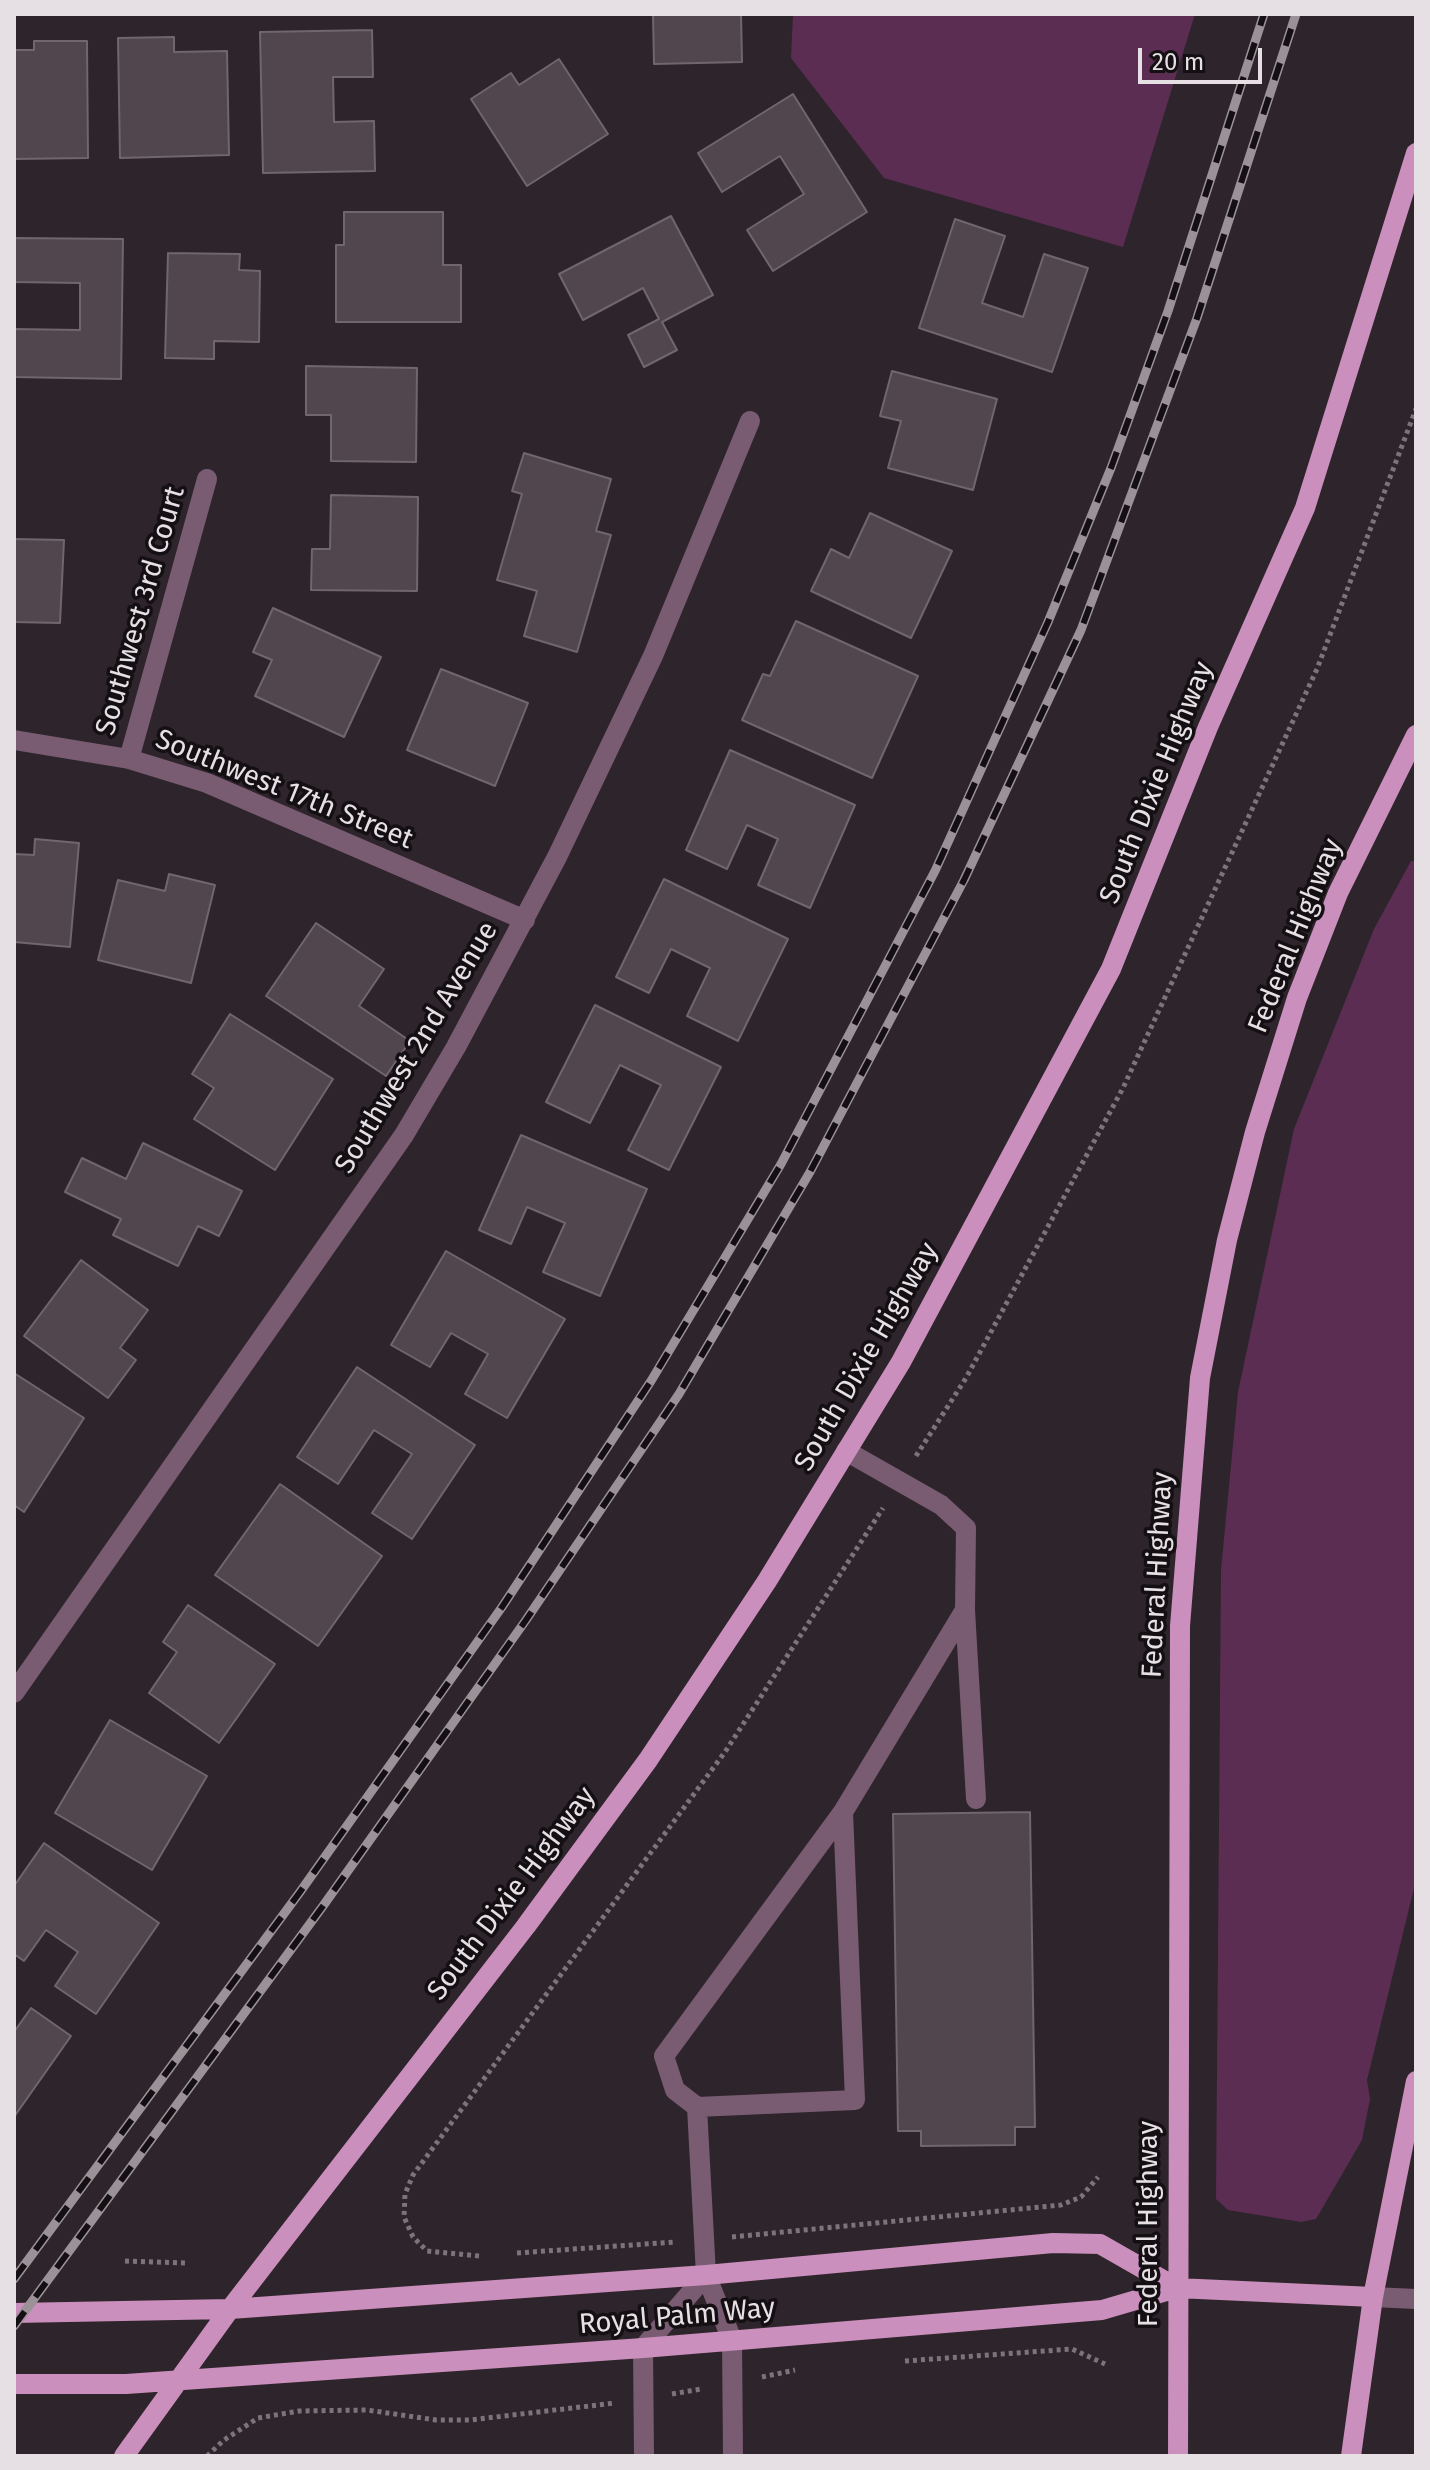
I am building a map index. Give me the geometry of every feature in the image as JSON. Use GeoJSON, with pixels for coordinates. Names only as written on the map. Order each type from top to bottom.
{"type":"FeatureCollection","features":[{"type":"Feature","properties":{"kind":"main road","name":"South Dixie Highway"},"geometry":{"type":"LineString","coordinates":[[124,2456],[230,2309],[526,1926],[648,1760],[767,1581],[901,1362],[1111,969],[1208,727],[1305,508],[1416,153]]}},
{"type":"Feature","properties":{"kind":"main road","name":"Federal Highway"},"geometry":{"type":"LineString","coordinates":[[1178,2456],[1180,1626],[1200,1378],[1230,1227],[1255,1132],[1297,998],[1338,893],[1416,735]]}},
{"type":"Feature","properties":{"kind":"main road"},"geometry":{"type":"LineString","coordinates":[[1351,2456],[1373,2297],[1416,2081]]}},
{"type":"Feature","properties":{"kind":"main road","name":"Royal Palm Way"},"geometry":{"type":"LineString","coordinates":[[14,2313],[230,2309],[706,2275],[1053,2243],[1100,2244],[1177,2288]]}},
{"type":"Feature","properties":{"kind":"main road","name":"Royal Palm Way"},"geometry":{"type":"LineString","coordinates":[[14,2384],[76,2386],[179,2381],[643,2348],[1102,2310],[1177,2288],[1373,2297]]}},
{"type":"Feature","properties":{"kind":"street","name":"Southwest 2nd Avenue"},"geometry":{"type":"LineString","coordinates":[[14,1693],[404,1135],[525,920],[653,656],[750,421]]}},
{"type":"Feature","properties":{"kind":"street","name":"Southwest 3rd Court"},"geometry":{"type":"LineString","coordinates":[[129,759],[207,479]]}},
{"type":"Feature","properties":{"kind":"street","name":"Southwest 17th Street"},"geometry":{"type":"LineString","coordinates":[[14,740],[129,759],[207,783],[525,920]]}},
{"type":"Feature","properties":{"kind":"street"},"geometry":{"type":"LineString","coordinates":[[846,1451],[941,1505],[966,1528],[965,1610],[976,1799]]}},
{"type":"Feature","properties":{"kind":"street"},"geometry":{"type":"LineString","coordinates":[[843,1812],[855,2100],[697,2107],[675,2090],[664,2056],[843,1812],[965,1610]]}},
{"type":"Feature","properties":{"kind":"street"},"geometry":{"type":"LineString","coordinates":[[697,2107],[706,2275],[732,2340],[733,2456]]}},
{"type":"Feature","properties":{"kind":"street"},"geometry":{"type":"LineString","coordinates":[[644,2456],[643,2348],[706,2275]]}},
{"type":"Feature","properties":{"kind":"street","name":"Royal Palm Way"},"geometry":{"type":"LineString","coordinates":[[1373,2297],[1416,2299]]}},
{"type":"Feature","properties":{"kind":"path"},"geometry":{"type":"LineString","coordinates":[[492,2255],[444,2255],[427,2251],[413,2237],[407,2222],[405,2194],[413,2175],[725,1752],[966,1378],[1123,1088],[1317,669],[1416,409]]}},
{"type":"Feature","properties":{"kind":"path"},"geometry":{"type":"LineString","coordinates":[[507,2254],[704,2239],[1061,2205],[1081,2197],[1098,2177]]}},
{"type":"Feature","properties":{"kind":"path"},"geometry":{"type":"LineString","coordinates":[[402,2228],[407,2222]]}},
{"type":"Feature","properties":{"kind":"path"},"geometry":{"type":"LineString","coordinates":[[125,2261],[185,2263]]}},
{"type":"Feature","properties":{"kind":"shaded area"},"geometry":{"type":"Polygon","coordinates":[[[793,14],[1195,14],[1123,247],[884,178],[791,58],[793,14]]]}},
{"type":"Feature","properties":{"kind":"shaded area"},"geometry":{"type":"Polygon","coordinates":[[[1411,861],[1416,861],[1416,1880],[1367,2080],[1370,2099],[1362,2140],[1316,2219],[1301,2222],[1228,2210],[1216,2199],[1221,1570],[1238,1392],[1294,1129],[1374,929],[1411,861]]]}},
{"type":"Feature","properties":{"kind":"building"},"geometry":{"type":"Polygon","coordinates":[[[628,14],[741,14],[742,62],[654,64],[653,15],[628,14]]]}},
{"type":"Feature","properties":{"kind":"building"},"geometry":{"type":"Polygon","coordinates":[[[372,30],[373,77],[333,77],[334,122],[374,121],[375,171],[263,173],[260,32],[372,30]]]}},
{"type":"Feature","properties":{"kind":"building"},"geometry":{"type":"Polygon","coordinates":[[[174,37],[174,52],[227,51],[229,155],[120,158],[118,38],[174,37]]]}},
{"type":"Feature","properties":{"kind":"building"},"geometry":{"type":"Polygon","coordinates":[[[34,41],[87,41],[88,158],[14,159],[14,50],[34,50],[34,41]]]}},
{"type":"Feature","properties":{"kind":"building"},"geometry":{"type":"Polygon","coordinates":[[[559,59],[608,134],[527,186],[471,99],[511,73],[519,85],[559,59]]]}},
{"type":"Feature","properties":{"kind":"building"},"geometry":{"type":"Polygon","coordinates":[[[793,94],[867,212],[773,271],[747,230],[804,194],[780,156],[722,192],[698,153],[793,94]]]}},
{"type":"Feature","properties":{"kind":"building"},"geometry":{"type":"Polygon","coordinates":[[[344,212],[443,212],[443,265],[461,265],[461,322],[336,322],[336,245],[344,245],[344,212]]]}},
{"type":"Feature","properties":{"kind":"building"},"geometry":{"type":"Polygon","coordinates":[[[671,216],[713,295],[662,322],[677,350],[644,367],[628,335],[659,319],[643,288],[583,320],[559,274],[671,216]]]}},
{"type":"Feature","properties":{"kind":"building"},"geometry":{"type":"Polygon","coordinates":[[[955,219],[1005,236],[982,303],[1023,317],[1044,254],[1088,268],[1052,372],[919,328],[955,219]]]}},
{"type":"Feature","properties":{"kind":"building"},"geometry":{"type":"Polygon","coordinates":[[[14,238],[123,239],[121,379],[14,377],[14,329],[80,330],[80,283],[14,282],[14,238]]]}},
{"type":"Feature","properties":{"kind":"building"},"geometry":{"type":"Polygon","coordinates":[[[168,253],[240,254],[239,270],[260,271],[259,342],[214,341],[214,359],[165,358],[168,253]]]}},
{"type":"Feature","properties":{"kind":"building"},"geometry":{"type":"Polygon","coordinates":[[[306,366],[417,368],[416,462],[331,461],[331,415],[306,415],[306,366]]]}},
{"type":"Feature","properties":{"kind":"building"},"geometry":{"type":"Polygon","coordinates":[[[892,371],[997,399],[973,490],[888,468],[901,421],[880,416],[892,371]]]}},
{"type":"Feature","properties":{"kind":"building"},"geometry":{"type":"Polygon","coordinates":[[[524,453],[611,479],[596,531],[611,535],[577,652],[524,636],[537,591],[497,580],[522,494],[512,491],[524,453]]]}},
{"type":"Feature","properties":{"kind":"building"},"geometry":{"type":"Polygon","coordinates":[[[331,495],[418,497],[417,591],[311,590],[312,549],[330,549],[331,495]]]}},
{"type":"Feature","properties":{"kind":"building"},"geometry":{"type":"Polygon","coordinates":[[[870,513],[952,551],[911,638],[811,591],[831,549],[849,558],[870,513]]]}},
{"type":"Feature","properties":{"kind":"building"},"geometry":{"type":"Polygon","coordinates":[[[14,539],[64,540],[60,623],[14,622],[14,539]]]}},
{"type":"Feature","properties":{"kind":"building"},"geometry":{"type":"Polygon","coordinates":[[[273,608],[381,657],[344,737],[255,696],[272,660],[253,652],[273,608]]]}},
{"type":"Feature","properties":{"kind":"building"},"geometry":{"type":"Polygon","coordinates":[[[796,621],[918,676],[872,778],[742,720],[763,674],[770,676],[796,621]]]}},
{"type":"Feature","properties":{"kind":"building"},"geometry":{"type":"Polygon","coordinates":[[[441,669],[528,703],[495,786],[407,750],[441,669]]]}},
{"type":"Feature","properties":{"kind":"building"},"geometry":{"type":"Polygon","coordinates":[[[730,750],[855,805],[810,908],[758,885],[778,839],[747,825],[727,869],[686,850],[730,750]]]}},
{"type":"Feature","properties":{"kind":"building"},"geometry":{"type":"Polygon","coordinates":[[[35,839],[79,843],[70,947],[14,942],[14,854],[34,855],[35,839]]]}},
{"type":"Feature","properties":{"kind":"building"},"geometry":{"type":"Polygon","coordinates":[[[169,874],[215,885],[191,983],[98,960],[118,880],[165,891],[169,874]]]}},
{"type":"Feature","properties":{"kind":"building"},"geometry":{"type":"Polygon","coordinates":[[[664,879],[788,939],[738,1041],[687,1016],[710,968],[671,949],[649,993],[616,977],[664,879]]]}},
{"type":"Feature","properties":{"kind":"building"},"geometry":{"type":"Polygon","coordinates":[[[316,923],[384,969],[359,1006],[410,1041],[386,1076],[266,996],[316,923]]]}},
{"type":"Feature","properties":{"kind":"building"},"geometry":{"type":"Polygon","coordinates":[[[595,1005],[721,1067],[669,1170],[628,1150],[661,1085],[620,1065],[590,1123],[546,1102],[595,1005]]]}},
{"type":"Feature","properties":{"kind":"building"},"geometry":{"type":"Polygon","coordinates":[[[230,1014],[333,1079],[275,1170],[194,1119],[214,1088],[192,1074],[230,1014]]]}},
{"type":"Feature","properties":{"kind":"building"},"geometry":{"type":"Polygon","coordinates":[[[521,1135],[647,1189],[600,1296],[543,1272],[565,1223],[527,1207],[511,1244],[479,1230],[521,1135]]]}},
{"type":"Feature","properties":{"kind":"building"},"geometry":{"type":"Polygon","coordinates":[[[143,1143],[242,1191],[219,1236],[198,1226],[178,1266],[113,1235],[121,1219],[65,1192],[82,1158],[126,1179],[143,1143]]]}},
{"type":"Feature","properties":{"kind":"building"},"geometry":{"type":"Polygon","coordinates":[[[446,1251],[565,1319],[507,1418],[465,1394],[488,1354],[451,1333],[430,1367],[391,1345],[446,1251]]]}},
{"type":"Feature","properties":{"kind":"building"},"geometry":{"type":"Polygon","coordinates":[[[81,1260],[148,1310],[120,1348],[136,1360],[108,1398],[24,1336],[81,1260]]]}},
{"type":"Feature","properties":{"kind":"building"},"geometry":{"type":"Polygon","coordinates":[[[357,1367],[475,1445],[412,1539],[372,1513],[412,1454],[374,1430],[338,1484],[297,1457],[357,1367]]]}},
{"type":"Feature","properties":{"kind":"building"},"geometry":{"type":"Polygon","coordinates":[[[14,1373],[84,1418],[24,1512],[14,1505],[14,1373]]]}},
{"type":"Feature","properties":{"kind":"building"},"geometry":{"type":"Polygon","coordinates":[[[280,1484],[382,1556],[318,1646],[215,1575],[280,1484]]]}},
{"type":"Feature","properties":{"kind":"building"},"geometry":{"type":"Polygon","coordinates":[[[188,1605],[275,1664],[219,1743],[149,1693],[177,1652],[163,1642],[188,1605]]]}},
{"type":"Feature","properties":{"kind":"building"},"geometry":{"type":"Polygon","coordinates":[[[110,1720],[207,1776],[152,1870],[55,1813],[110,1720]]]}},
{"type":"Feature","properties":{"kind":"building"},"geometry":{"type":"Polygon","coordinates":[[[1030,1812],[1035,2127],[1015,2127],[1015,2145],[921,2146],[921,2131],[898,2131],[893,1814],[1030,1812]]]}},
{"type":"Feature","properties":{"kind":"building"},"geometry":{"type":"Polygon","coordinates":[[[44,1843],[159,1923],[96,2014],[55,1986],[78,1952],[46,1930],[24,1961],[14,1954],[14,1886],[44,1843]]]}},
{"type":"Feature","properties":{"kind":"building"},"geometry":{"type":"Polygon","coordinates":[[[31,2008],[71,2036],[14,2117],[14,2032],[31,2008]]]}},
{"type":"Feature","properties":{"kind":"railway"},"geometry":{"type":"LineString","coordinates":[[14,2279],[300,1892],[502,1607],[651,1381],[781,1164],[935,871],[1048,622],[1111,468],[1168,311],[1264,14]]}},
{"type":"Feature","properties":{"kind":"railway"},"geometry":{"type":"LineString","coordinates":[[14,2326],[323,1906],[526,1620],[679,1394],[810,1172],[964,880],[1081,630],[1197,318],[1296,14]]}}]}
